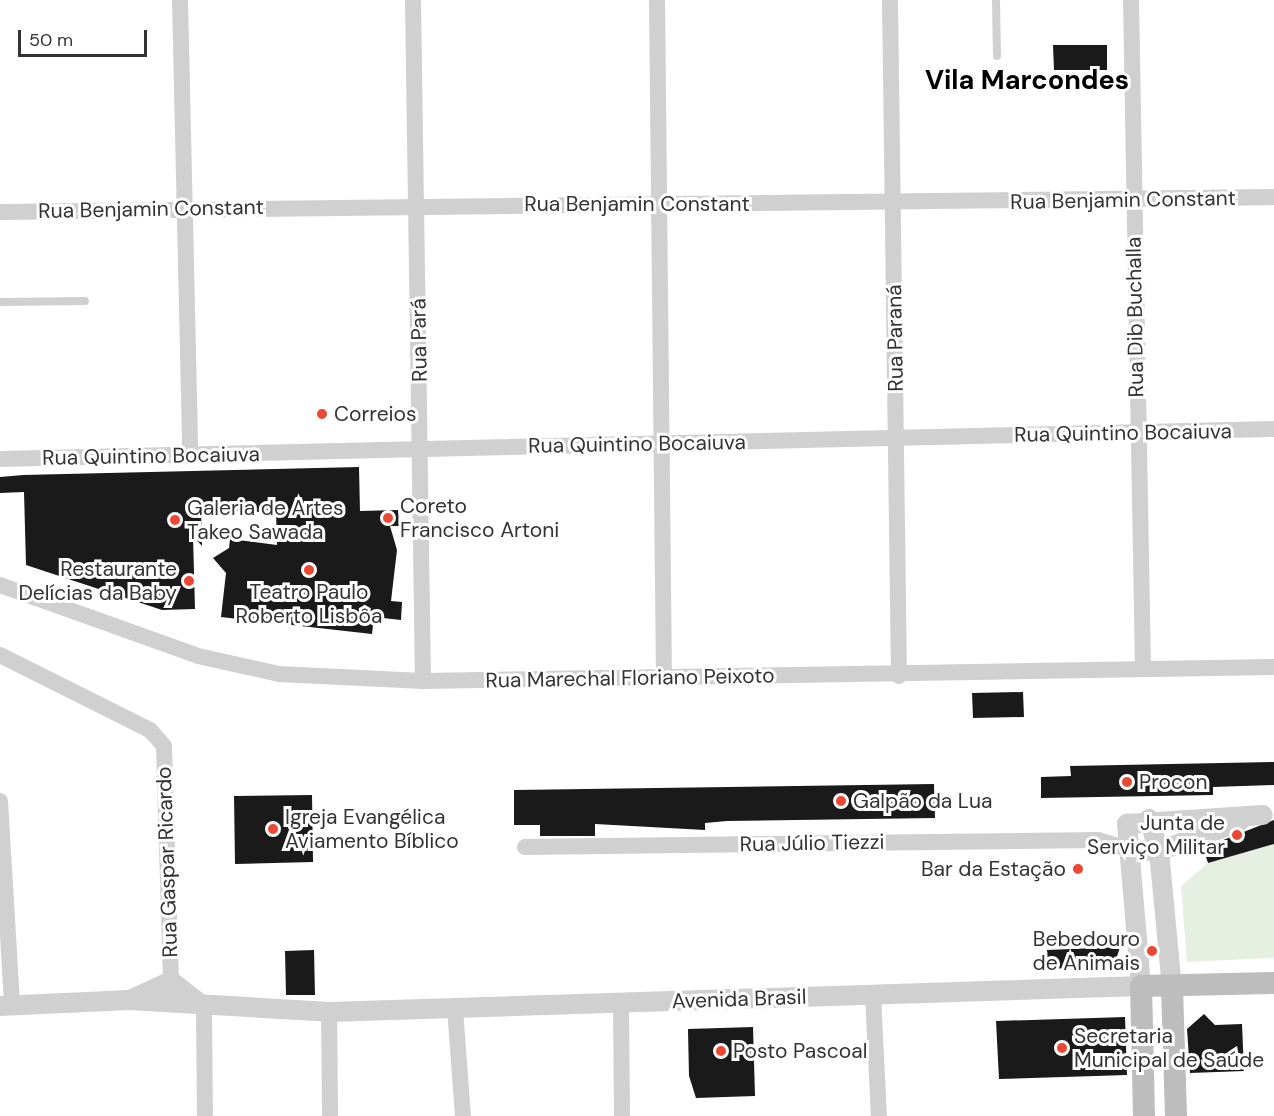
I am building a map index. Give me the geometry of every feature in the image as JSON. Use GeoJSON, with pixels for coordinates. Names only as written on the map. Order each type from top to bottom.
{"type":"FeatureCollection","features":[{"type":"Feature","properties":{"kind":"main road","name":"Avenida Brasil"},"geometry":{"type":"LineString","coordinates":[[1141,986],[1172,988],[1274,983]]}},
{"type":"Feature","properties":{"kind":"main road"},"geometry":{"type":"LineString","coordinates":[[1141,986],[1144,1116]]}},
{"type":"Feature","properties":{"kind":"main road"},"geometry":{"type":"LineString","coordinates":[[1172,988],[1176,1116]]}},
{"type":"Feature","properties":{"kind":"street"},"geometry":{"type":"LineString","coordinates":[[180,0],[190,455]]}},
{"type":"Feature","properties":{"kind":"street","name":"Rua Pará"},"geometry":{"type":"LineString","coordinates":[[413,0],[423,681]]}},
{"type":"Feature","properties":{"kind":"street"},"geometry":{"type":"LineString","coordinates":[[657,0],[664,444],[664,675]]}},
{"type":"Feature","properties":{"kind":"street","name":"Rua Paraná"},"geometry":{"type":"LineString","coordinates":[[890,0],[899,676]]}},
{"type":"Feature","properties":{"kind":"street","name":"Rua Dib Buchalla"},"geometry":{"type":"LineString","coordinates":[[1131,0],[1143,669]]}},
{"type":"Feature","properties":{"kind":"street","name":"Rua Benjamin Constant"},"geometry":{"type":"LineString","coordinates":[[0,212],[416,205],[892,205],[1274,197]]}},
{"type":"Feature","properties":{"kind":"street","name":"Rua Quintino Bocaiuva"},"geometry":{"type":"LineString","coordinates":[[0,459],[1274,429]]}},
{"type":"Feature","properties":{"kind":"street","name":"Rua Marechal Floriano Peixoto"},"geometry":{"type":"LineString","coordinates":[[0,585],[198,656],[279,674],[423,681],[664,675],[899,676],[1274,667]]}},
{"type":"Feature","properties":{"kind":"street","name":"Rua Gaspar Ricardo"},"geometry":{"type":"LineString","coordinates":[[0,655],[150,730],[164,746],[171,981],[204,1007]]}},
{"type":"Feature","properties":{"kind":"street"},"geometry":{"type":"LineString","coordinates":[[0,801],[6,1005],[129,1000],[171,981]]}},
{"type":"Feature","properties":{"kind":"street"},"geometry":{"type":"LineString","coordinates":[[1160,851],[1268,815]]}},
{"type":"Feature","properties":{"kind":"street","name":"Rua Júlio Tiezzi"},"geometry":{"type":"LineString","coordinates":[[1098,840],[1127,824],[1149,819],[1268,815]]}},
{"type":"Feature","properties":{"kind":"street"},"geometry":{"type":"LineString","coordinates":[[1149,819],[1160,851],[1172,988]]}},
{"type":"Feature","properties":{"kind":"street"},"geometry":{"type":"LineString","coordinates":[[1127,824],[1141,986]]}},
{"type":"Feature","properties":{"kind":"street","name":"Rua Júlio Tiezzi"},"geometry":{"type":"LineString","coordinates":[[525,847],[1098,840],[1130,850],[1160,851]]}},
{"type":"Feature","properties":{"kind":"street","name":"Avenida Brasil"},"geometry":{"type":"LineString","coordinates":[[129,1000],[204,1007],[328,1012],[1141,986]]}},
{"type":"Feature","properties":{"kind":"street"},"geometry":{"type":"LineString","coordinates":[[873,995],[879,1116]]}},
{"type":"Feature","properties":{"kind":"street"},"geometry":{"type":"LineString","coordinates":[[621,1003],[622,1116]]}},
{"type":"Feature","properties":{"kind":"street"},"geometry":{"type":"LineString","coordinates":[[204,1007],[205,1116]]}},
{"type":"Feature","properties":{"kind":"street"},"geometry":{"type":"LineString","coordinates":[[455,1008],[463,1116]]}},
{"type":"Feature","properties":{"kind":"street"},"geometry":{"type":"LineString","coordinates":[[328,1012],[330,1116]]}},
{"type":"Feature","properties":{"kind":"lane"},"geometry":{"type":"LineString","coordinates":[[996,0],[997,56]]}},
{"type":"Feature","properties":{"kind":"lane"},"geometry":{"type":"LineString","coordinates":[[0,302],[85,301]]}},
{"type":"Feature","properties":{"kind":"shaded area"},"geometry":{"type":"Polygon","coordinates":[[[1274,844],[1274,958],[1187,962],[1181,886],[1208,863],[1274,844]]]}},
{"type":"Feature","properties":{"kind":"building"},"geometry":{"type":"Polygon","coordinates":[[[1053,45],[1107,45],[1107,70],[1054,70],[1053,45]]]}},
{"type":"Feature","properties":{"kind":"building"},"geometry":{"type":"Polygon","coordinates":[[[359,467],[360,511],[398,510],[399,526],[390,526],[397,550],[391,601],[402,602],[401,620],[374,617],[372,634],[221,617],[226,573],[213,558],[229,548],[230,539],[277,545],[276,512],[201,511],[202,546],[193,536],[195,609],[162,610],[26,565],[24,492],[0,493],[0,477],[23,475],[359,467]]]}},
{"type":"Feature","properties":{"kind":"building"},"geometry":{"type":"Polygon","coordinates":[[[1023,692],[1024,717],[973,718],[972,693],[1023,692]]]}},
{"type":"Feature","properties":{"kind":"building"},"geometry":{"type":"Polygon","coordinates":[[[1274,762],[1274,785],[1213,787],[1213,795],[1041,798],[1041,777],[1071,776],[1070,766],[1274,762]]]}},
{"type":"Feature","properties":{"kind":"building"},"geometry":{"type":"Polygon","coordinates":[[[934,784],[935,818],[727,821],[705,823],[705,830],[595,824],[595,836],[540,836],[540,825],[514,825],[514,790],[934,784]]]}},
{"type":"Feature","properties":{"kind":"building","name":"Igreja Evangélica Aviamento Bíblico"},"geometry":{"type":"Polygon","coordinates":[[[312,795],[313,862],[235,864],[234,796],[312,795]]]}},
{"type":"Feature","properties":{"kind":"building"},"geometry":{"type":"Polygon","coordinates":[[[1274,820],[1274,844],[1208,863],[1203,848],[1274,820]]]}},
{"type":"Feature","properties":{"kind":"building"},"geometry":{"type":"Polygon","coordinates":[[[1120,947],[1114,966],[1048,969],[1047,950],[1120,947]]]}},
{"type":"Feature","properties":{"kind":"building"},"geometry":{"type":"Polygon","coordinates":[[[314,950],[315,995],[286,995],[285,951],[314,950]]]}},
{"type":"Feature","properties":{"kind":"building"},"geometry":{"type":"Polygon","coordinates":[[[1204,1014],[1215,1025],[1242,1024],[1244,1071],[1190,1073],[1187,1029],[1204,1014]]]}},
{"type":"Feature","properties":{"kind":"building","name":"Secretaria Municipal de Saúde"},"geometry":{"type":"Polygon","coordinates":[[[1125,1017],[1127,1075],[999,1079],[996,1021],[1125,1017]]]}},
{"type":"Feature","properties":{"kind":"building","name":"Posto Pascoal"},"geometry":{"type":"Polygon","coordinates":[[[753,1027],[755,1096],[696,1098],[689,1076],[688,1029],[753,1027]]]}},
{"type":"Feature","properties":{"kind":"place","name":"Correios"},"geometry":{"type":"Point","coordinates":[322,414]}},
{"type":"Feature","properties":{"kind":"place","name":"Coreto Francisco Artoni"},"geometry":{"type":"Point","coordinates":[388,518]}},
{"type":"Feature","properties":{"kind":"place","name":"Galeria de Artes Takeo Sawada"},"geometry":{"type":"Point","coordinates":[175,520]}},
{"type":"Feature","properties":{"kind":"place","name":"Teatro Paulo Roberto Lisbôa"},"geometry":{"type":"Point","coordinates":[309,570]}},
{"type":"Feature","properties":{"kind":"place","name":"Restaurante Delícias da Baby"},"geometry":{"type":"Point","coordinates":[189,581]}},
{"type":"Feature","properties":{"kind":"place","name":"Procon"},"geometry":{"type":"Point","coordinates":[1127,782]}},
{"type":"Feature","properties":{"kind":"place","name":"Galpão da Lua"},"geometry":{"type":"Point","coordinates":[841,801]}},
{"type":"Feature","properties":{"kind":"place","name":"Igreja Evangélica Aviamento Bíblico"},"geometry":{"type":"Point","coordinates":[273,829]}},
{"type":"Feature","properties":{"kind":"place","name":"Junta de Serviço Militar"},"geometry":{"type":"Point","coordinates":[1237,835]}},
{"type":"Feature","properties":{"kind":"place","name":"Bar da Estação"},"geometry":{"type":"Point","coordinates":[1078,869]}},
{"type":"Feature","properties":{"kind":"place","name":"Bebedouro de Animais"},"geometry":{"type":"Point","coordinates":[1152,951]}},
{"type":"Feature","properties":{"kind":"place","name":"Secretaria Municipal de Saúde"},"geometry":{"type":"Point","coordinates":[1062,1048]}},
{"type":"Feature","properties":{"kind":"place","name":"Posto Pascoal"},"geometry":{"type":"Point","coordinates":[721,1051]}},
{"type":"Feature","properties":{"kind":"district","name":"Vila Marcondes"},"geometry":{"type":"Point","coordinates":[1027,80]}}]}
